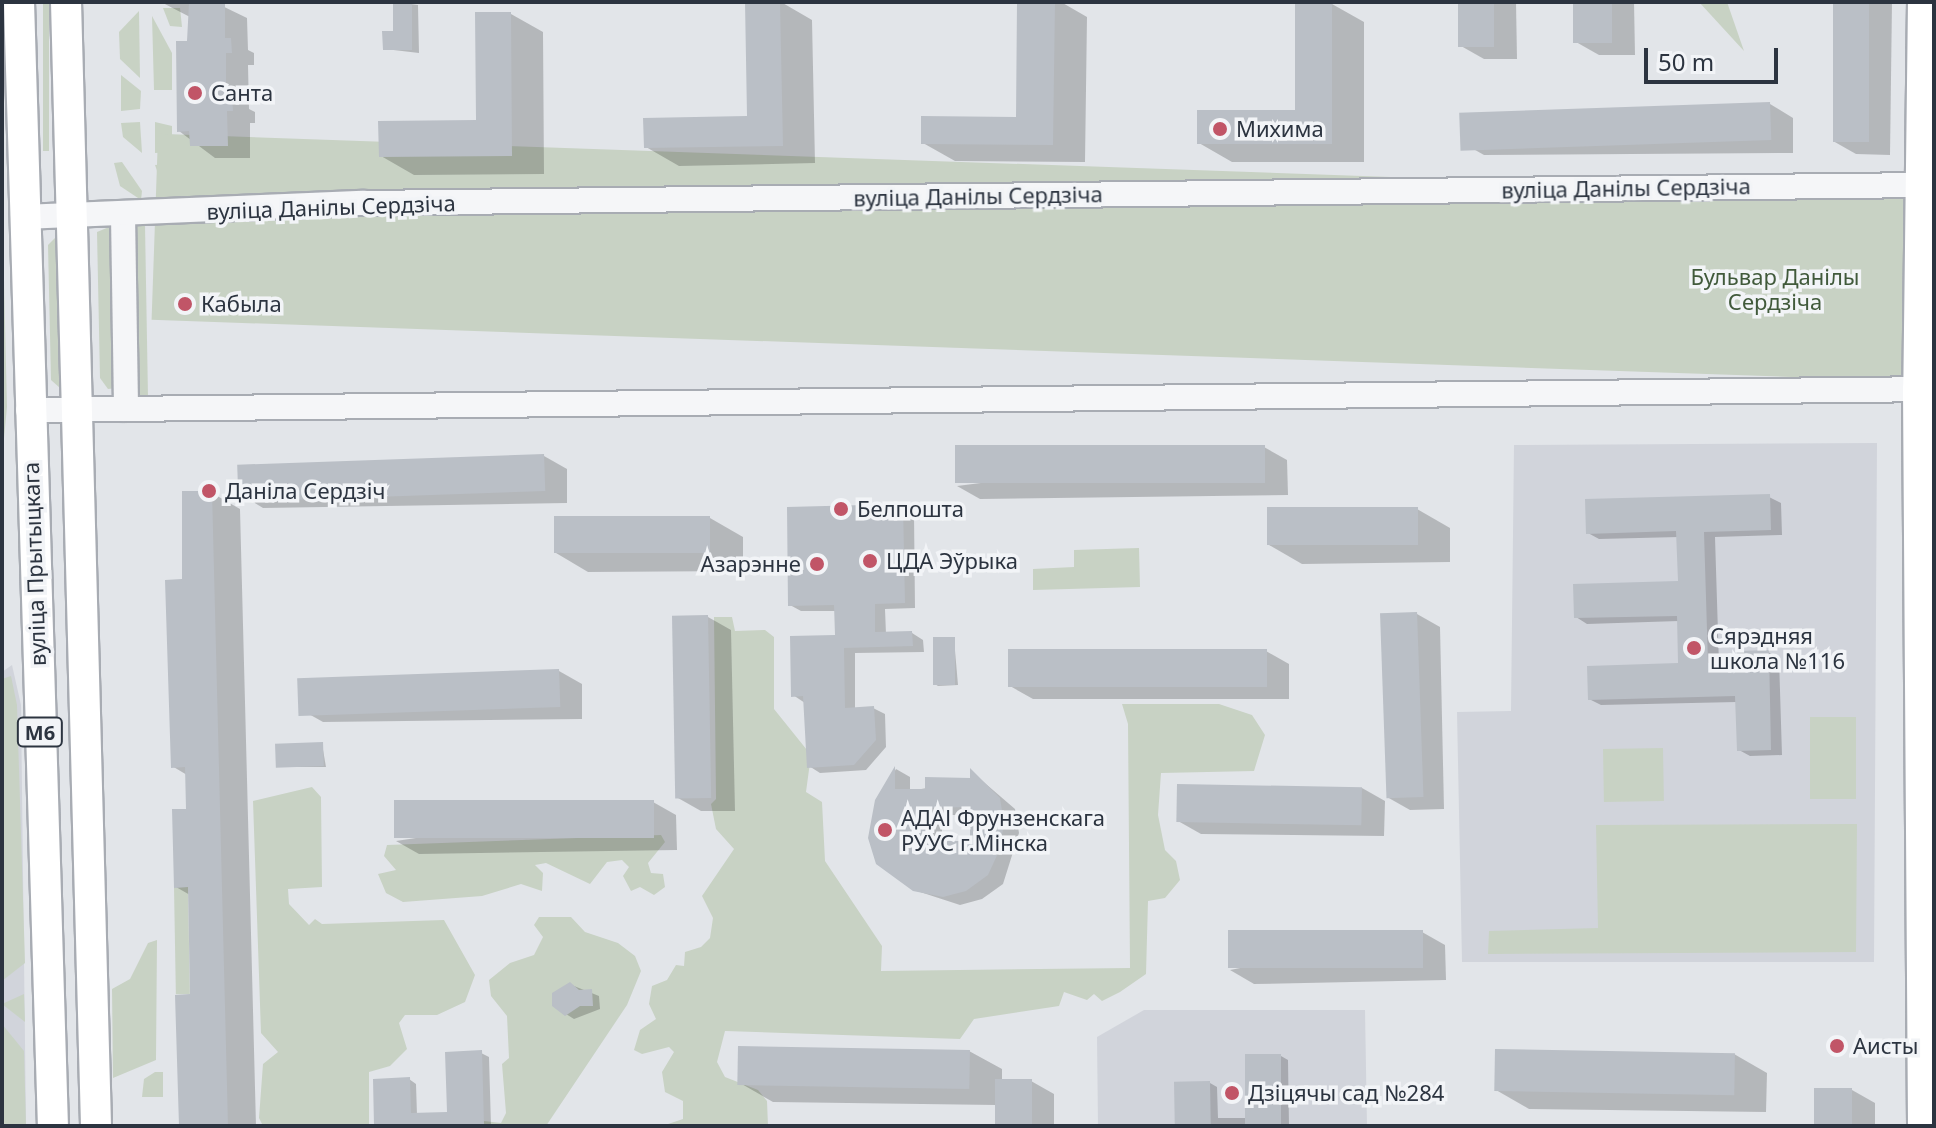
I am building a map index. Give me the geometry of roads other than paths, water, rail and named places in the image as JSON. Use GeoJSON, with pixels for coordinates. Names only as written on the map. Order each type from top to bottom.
{"type":"FeatureCollection","features":[{"type":"Feature","properties":{"kind":"main road","name":"вуліца Прытыцкага"},"geometry":{"type":"LineString","coordinates":[[19,2],[28,410],[53,1126]]}},
{"type":"Feature","properties":{"kind":"main road","name":"вуліца Прытыцкага"},"geometry":{"type":"LineString","coordinates":[[66,2],[96,1126]]}},
{"type":"Feature","properties":{"kind":"main road"},"geometry":{"type":"LineString","coordinates":[[1923,2],[1929,36],[1923,1126]]}},
{"type":"Feature","properties":{"kind":"main road"},"geometry":{"type":"LineString","coordinates":[[1924,1075],[1931,1126]]}},
{"type":"Feature","properties":{"kind":"street","name":"вуліца Данілы Сердзіча"},"geometry":{"type":"LineString","coordinates":[[23,217],[363,203],[1927,185]]}},
{"type":"Feature","properties":{"kind":"street"},"geometry":{"type":"LineString","coordinates":[[123,215],[126,409]]}},
{"type":"Feature","properties":{"kind":"street"},"geometry":{"type":"LineString","coordinates":[[28,410],[1926,389]]}},
{"type":"Feature","properties":{"kind":"place","name":"Санта"},"geometry":{"type":"Point","coordinates":[195,93]}},
{"type":"Feature","properties":{"kind":"place","name":"Михима"},"geometry":{"type":"Point","coordinates":[1220,129]}},
{"type":"Feature","properties":{"kind":"place","name":"Кабыла"},"geometry":{"type":"Point","coordinates":[185,304]}},
{"type":"Feature","properties":{"kind":"place","name":"Даніла Сердзіч"},"geometry":{"type":"Point","coordinates":[209,491]}},
{"type":"Feature","properties":{"kind":"place","name":"Белпошта"},"geometry":{"type":"Point","coordinates":[841,509]}},
{"type":"Feature","properties":{"kind":"place","name":"ЦДА Эўрыка"},"geometry":{"type":"Point","coordinates":[870,561]}},
{"type":"Feature","properties":{"kind":"place","name":"Азарэнне"},"geometry":{"type":"Point","coordinates":[817,564]}},
{"type":"Feature","properties":{"kind":"place","name":"Сярэдняя школа №116"},"geometry":{"type":"Point","coordinates":[1694,648]}},
{"type":"Feature","properties":{"kind":"place","name":"АДАІ Фрунзенскага РУУС г.Мінска"},"geometry":{"type":"Point","coordinates":[885,830]}},
{"type":"Feature","properties":{"kind":"place","name":"Аисты"},"geometry":{"type":"Point","coordinates":[1837,1046]}},
{"type":"Feature","properties":{"kind":"place","name":"Дзіцячы сад №284"},"geometry":{"type":"Point","coordinates":[1232,1093]}},
{"type":"Feature","properties":{"kind":"park label","name":"Бульвар Данілы Сердзіча"},"geometry":{"type":"Point","coordinates":[1775,288]}}]}
